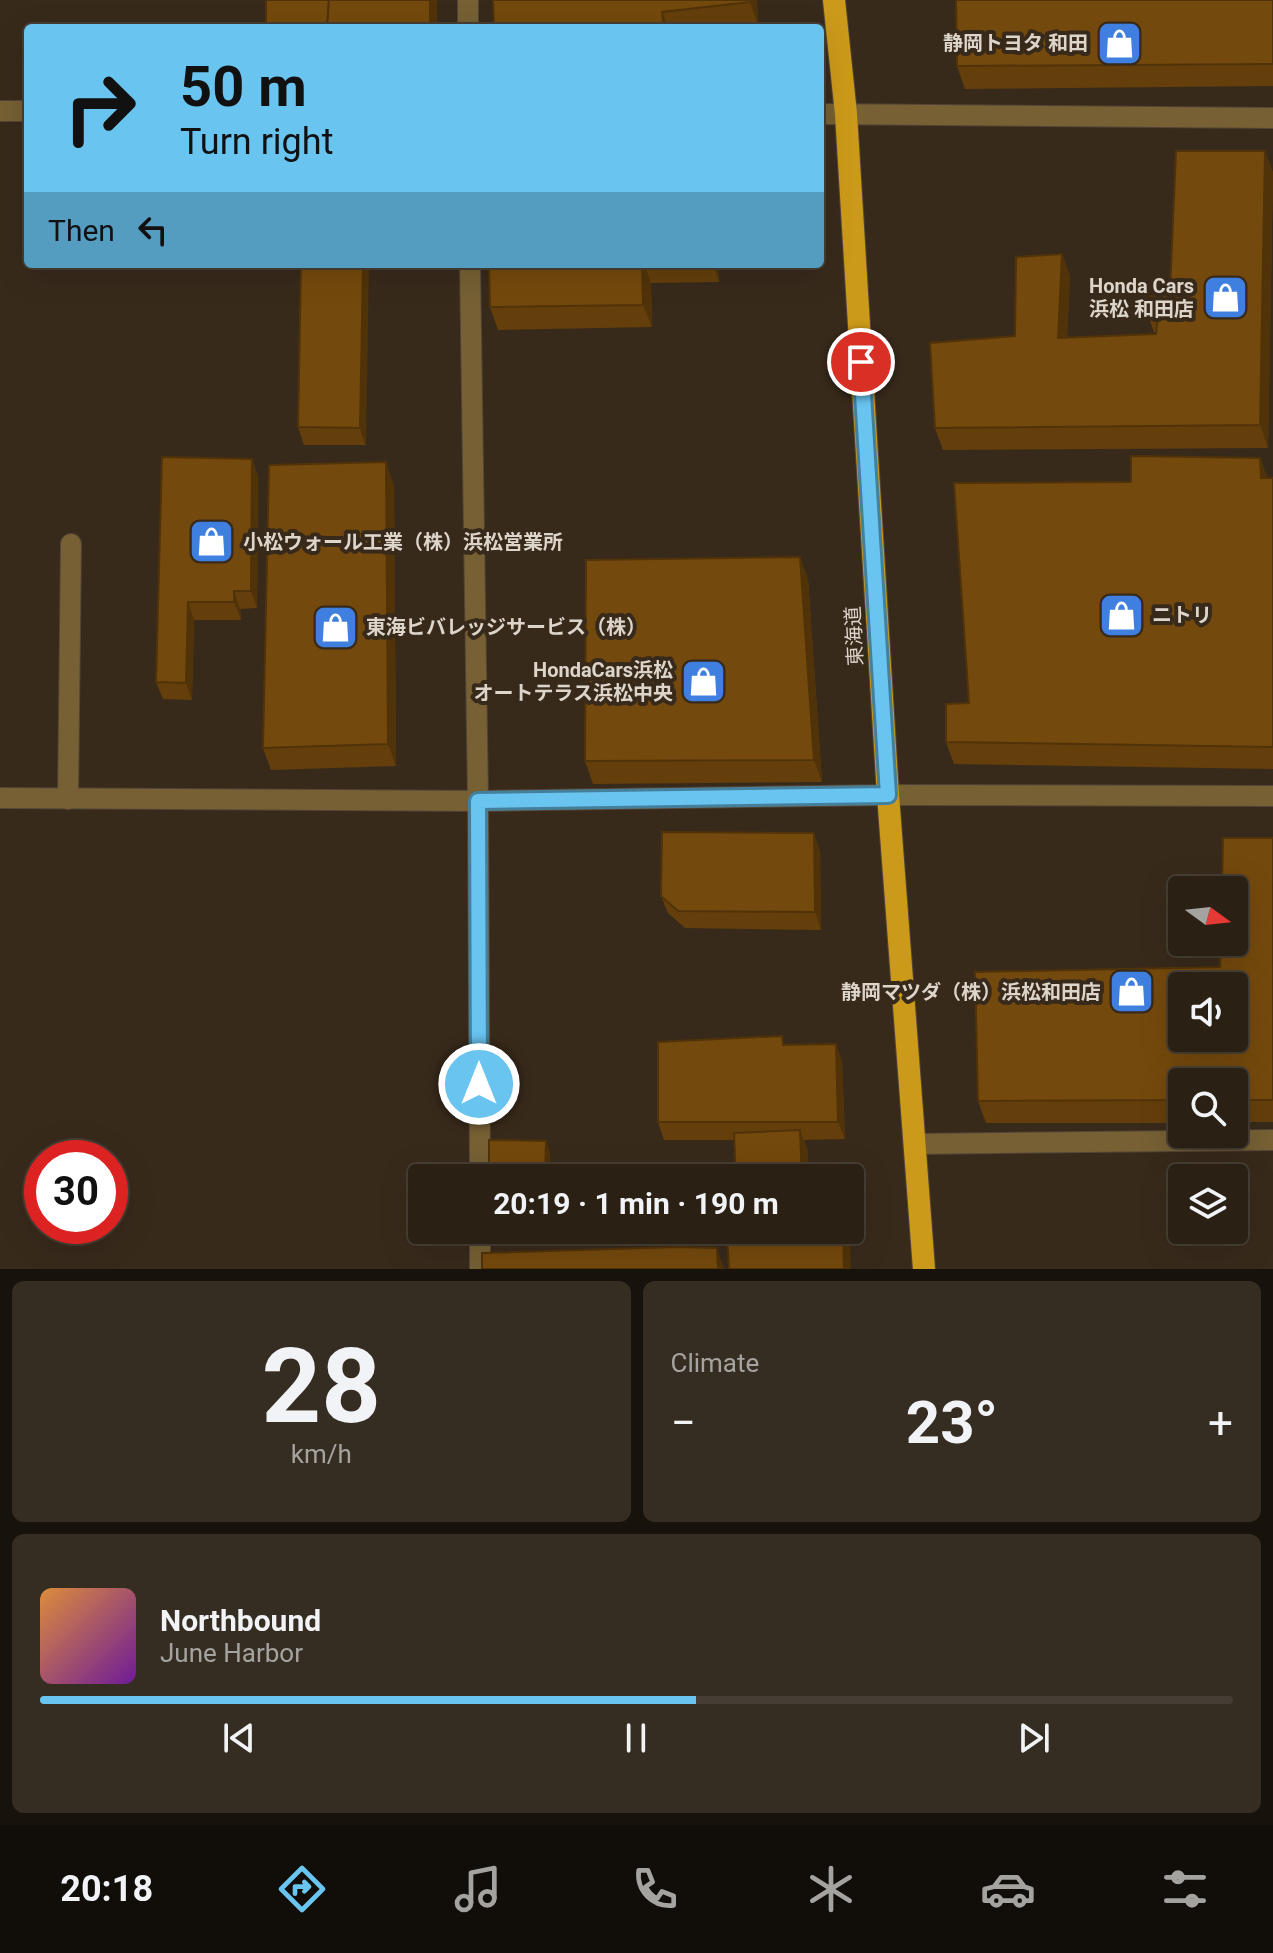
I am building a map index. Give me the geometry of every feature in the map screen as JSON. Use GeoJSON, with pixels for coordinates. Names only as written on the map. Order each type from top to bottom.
{"type":"FeatureCollection","features":[{"type":"Feature","properties":{"kind":"highway","name":"東海道"},"geometry":{"type":"LineString","coordinates":[[834,0],[846,114],[888,795],[924,1269]]}},
{"type":"Feature","properties":{"kind":"street"},"geometry":{"type":"LineString","coordinates":[[468,0],[468,24]]}},
{"type":"Feature","properties":{"kind":"street"},"geometry":{"type":"LineString","coordinates":[[0,111],[24,111]]}},
{"type":"Feature","properties":{"kind":"street"},"geometry":{"type":"LineString","coordinates":[[824,114],[1273,118]]}},
{"type":"Feature","properties":{"kind":"street"},"geometry":{"type":"LineString","coordinates":[[470,268],[480,1164]]}},
{"type":"Feature","properties":{"kind":"street"},"geometry":{"type":"LineString","coordinates":[[68,799],[71,544]]}},
{"type":"Feature","properties":{"kind":"street"},"geometry":{"type":"LineString","coordinates":[[0,798],[478,801],[888,795],[1273,796]]}},
{"type":"Feature","properties":{"kind":"street"},"geometry":{"type":"LineString","coordinates":[[915,1144],[1273,1140]]}},
{"type":"Feature","properties":{"kind":"street"},"geometry":{"type":"LineString","coordinates":[[480,1244],[480,1269]]}},
{"type":"Feature","properties":{"kind":"building"},"geometry":{"type":"Polygon","coordinates":[[[266,0],[329,0],[327,24],[266,24],[266,0]]]}},
{"type":"Feature","properties":{"kind":"building"},"geometry":{"type":"Polygon","coordinates":[[[329,0],[430,0],[430,24],[327,24],[329,0]]]}},
{"type":"Feature","properties":{"kind":"building"},"geometry":{"type":"Polygon","coordinates":[[[493,0],[750,0],[662,12],[664,24],[494,24],[493,0]]]}},
{"type":"Feature","properties":{"kind":"building","name":"静岡トヨタ 和田"},"geometry":{"type":"Polygon","coordinates":[[[956,0],[1273,0],[1273,64],[957,66],[956,0]]]}},
{"type":"Feature","properties":{"kind":"building","name":"Honda Cars 浜松 和田店"},"geometry":{"type":"Polygon","coordinates":[[[1176,151],[1265,151],[1260,425],[935,428],[930,343],[1015,336],[1016,257],[1062,254],[1058,338],[1156,334],[1159,310],[1146,310],[1146,297],[1170,293],[1176,151]]]}},
{"type":"Feature","properties":{"kind":"building"},"geometry":{"type":"Polygon","coordinates":[[[301,268],[363,268],[360,428],[298,427],[301,268]]]}},
{"type":"Feature","properties":{"kind":"building"},"geometry":{"type":"Polygon","coordinates":[[[489,268],[642,268],[643,305],[490,307],[489,268]]]}},
{"type":"Feature","properties":{"kind":"building","name":"ニトリ"},"geometry":{"type":"Polygon","coordinates":[[[1131,456],[1260,458],[1261,478],[1273,478],[1273,747],[946,742],[946,704],[969,703],[954,483],[1131,482],[1131,456]]]}},
{"type":"Feature","properties":{"kind":"building","name":"小松ウォール工業（株）浜松営業所"},"geometry":{"type":"Polygon","coordinates":[[[162,457],[252,459],[251,591],[234,591],[234,602],[188,602],[186,683],[156,682],[162,457]]]}},
{"type":"Feature","properties":{"kind":"building","name":"東海ビバレッジサービス（株）"},"geometry":{"type":"Polygon","coordinates":[[[386,462],[388,744],[263,748],[269,465],[386,462]]]}},
{"type":"Feature","properties":{"kind":"building","name":"HondaCars浜松 オートテラス浜松中央"},"geometry":{"type":"Polygon","coordinates":[[[800,557],[814,760],[585,761],[586,560],[800,557]]]}},
{"type":"Feature","properties":{"kind":"building"},"geometry":{"type":"Polygon","coordinates":[[[662,832],[814,833],[815,912],[678,911],[661,896],[662,832]]]}},
{"type":"Feature","properties":{"kind":"building","name":"静岡マツダ（株）浜松和田店"},"geometry":{"type":"Polygon","coordinates":[[[1223,838],[1273,838],[1273,1100],[1248,1100],[1248,1068],[1168,1068],[1168,1100],[978,1101],[975,972],[1220,967],[1220,956],[1248,956],[1248,876],[1222,876],[1223,838]]]}},
{"type":"Feature","properties":{"kind":"building"},"geometry":{"type":"Polygon","coordinates":[[[782,1036],[783,1045],[836,1044],[838,1122],[658,1122],[658,1042],[782,1036]]]}},
{"type":"Feature","properties":{"kind":"building"},"geometry":{"type":"Polygon","coordinates":[[[800,1130],[801,1164],[735,1164],[734,1133],[800,1130]]]}},
{"type":"Feature","properties":{"kind":"building"},"geometry":{"type":"Polygon","coordinates":[[[489,1140],[546,1141],[545,1164],[489,1164],[489,1140]]]}},
{"type":"Feature","properties":{"kind":"building"},"geometry":{"type":"Polygon","coordinates":[[[728,1244],[843,1244],[844,1269],[729,1269],[728,1244]]]}},
{"type":"Feature","properties":{"kind":"building"},"geometry":{"type":"Polygon","coordinates":[[[717,1248],[718,1269],[482,1269],[482,1253],[717,1248]]]}},
{"type":"Feature","properties":{"kind":"place","name":"静岡トヨタ 和田"},"geometry":{"type":"Point","coordinates":[1119,43]}},
{"type":"Feature","properties":{"kind":"place","name":"Honda Cars 浜松 和田店"},"geometry":{"type":"Point","coordinates":[1225,297]}},
{"type":"Feature","properties":{"kind":"place","name":"小松ウォール工業（株）浜松営業所"},"geometry":{"type":"Point","coordinates":[212,542]}},
{"type":"Feature","properties":{"kind":"place","name":"ニトリ"},"geometry":{"type":"Point","coordinates":[1121,615]}},
{"type":"Feature","properties":{"kind":"place","name":"東海ビバレッジサービス（株）"},"geometry":{"type":"Point","coordinates":[335,627]}},
{"type":"Feature","properties":{"kind":"place","name":"HondaCars浜松 オートテラス浜松中央"},"geometry":{"type":"Point","coordinates":[704,682]}},
{"type":"Feature","properties":{"kind":"place","name":"静岡マツダ（株）浜松和田店"},"geometry":{"type":"Point","coordinates":[1132,992]}},
{"type":"Feature","properties":{"kind":"route"},"geometry":{"type":"LineString","coordinates":[[479,1084],[478,801],[888,795],[861,362]]}}]}
